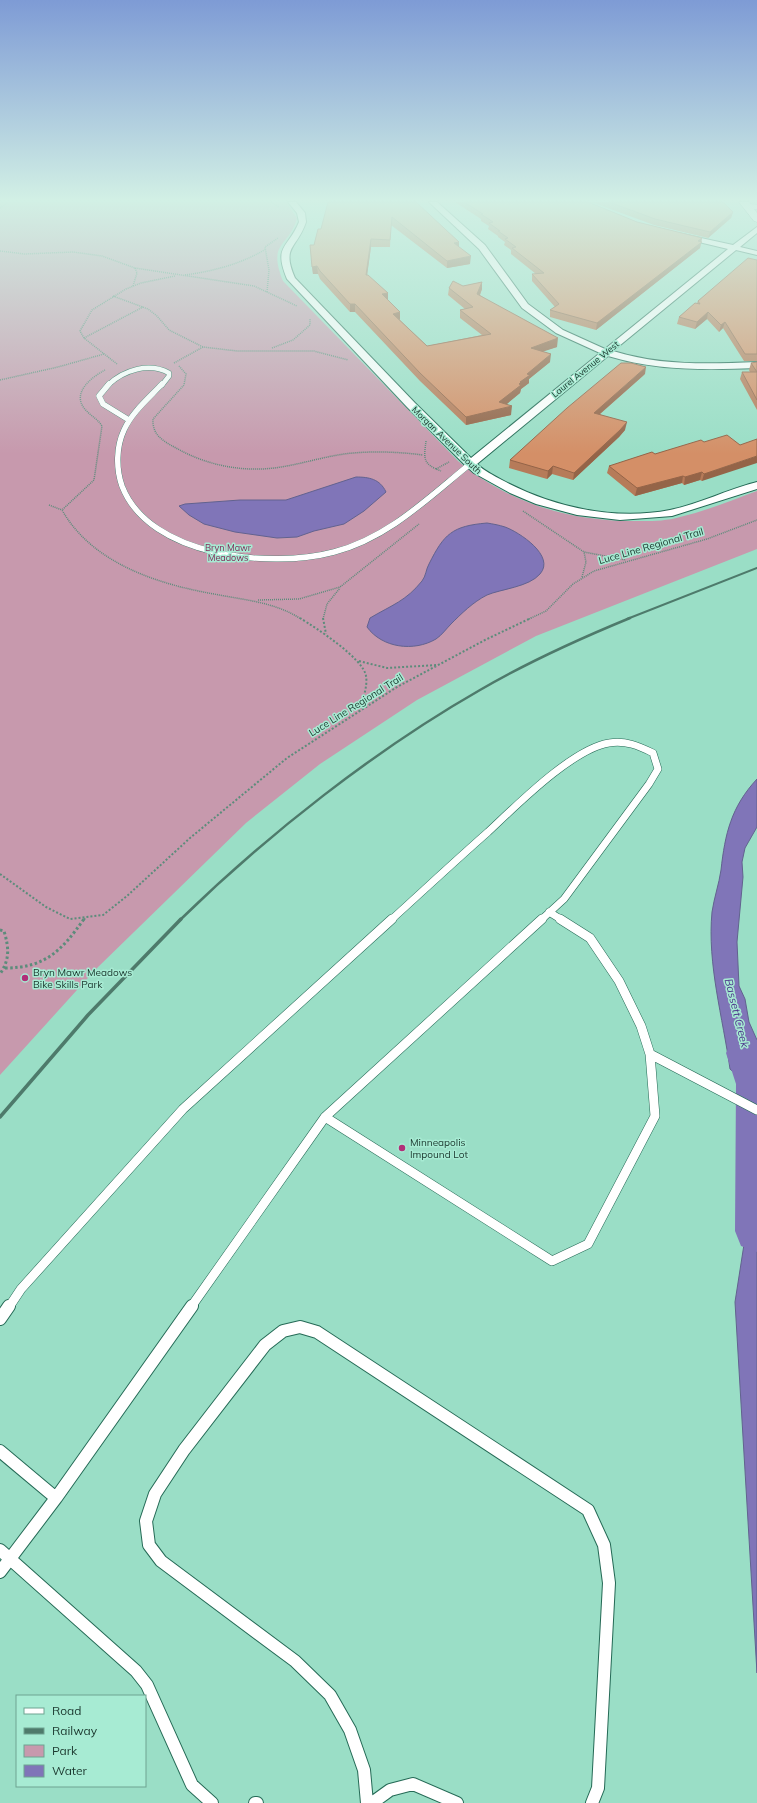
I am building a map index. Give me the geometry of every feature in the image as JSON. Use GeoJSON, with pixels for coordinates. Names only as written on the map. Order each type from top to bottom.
{"type":"FeatureCollection","features":[{"type":"Feature","properties":{"kind":"street","name":"Morgan Avenue South"},"geometry":{"type":"LineString","coordinates":[[297,286],[470,464],[490,479],[540,502],[578,512],[620,517],[647,516],[672,513],[757,485]]}},
{"type":"Feature","properties":{"kind":"street"},"geometry":{"type":"LineString","coordinates":[[511,286],[526,306],[566,335],[606,352],[658,364],[684,366],[757,365]]}},
{"type":"Feature","properties":{"kind":"street","name":"Laurel Avenue West"},"geometry":{"type":"LineString","coordinates":[[470,464],[687,286]]}},
{"type":"Feature","properties":{"kind":"lane"},"geometry":{"type":"LineString","coordinates":[[129,420],[103,404],[100,396],[102,389],[111,381],[140,368],[150,366],[163,369],[169,373],[169,376],[129,420],[120,440],[117,456],[117,471],[120,484],[127,498],[141,517],[158,529],[182,541],[227,555],[252,558],[299,559],[328,554],[356,545],[377,536],[392,526],[470,464]]}},
{"type":"Feature","properties":{"kind":"lane"},"geometry":{"type":"LineString","coordinates":[[0,1319],[21,1289],[183,1109],[546,779],[600,744],[622,741],[639,744],[653,753],[658,768],[649,784],[564,899],[325,1117],[56,1498],[0,1572]]}},
{"type":"Feature","properties":{"kind":"lane"},"geometry":{"type":"LineString","coordinates":[[325,1117],[552,1261],[588,1244],[654,1116],[650,1054],[641,1026],[619,981],[590,938],[550,912]]}},
{"type":"Feature","properties":{"kind":"lane"},"geometry":{"type":"LineString","coordinates":[[650,1054],[757,1110]]}},
{"type":"Feature","properties":{"kind":"lane"},"geometry":{"type":"LineString","coordinates":[[367,1803],[362,1763],[350,1730],[330,1696],[295,1661],[161,1561],[149,1545],[146,1521],[156,1494],[184,1450],[265,1345],[283,1331],[300,1327],[317,1332],[588,1510],[604,1545],[609,1583],[598,1788],[592,1803]]}},
{"type":"Feature","properties":{"kind":"lane"},"geometry":{"type":"LineString","coordinates":[[0,1451],[56,1498]]}},
{"type":"Feature","properties":{"kind":"lane"},"geometry":{"type":"LineString","coordinates":[[0,1550],[11,1558],[136,1671],[147,1685],[192,1785],[212,1803]]}},
{"type":"Feature","properties":{"kind":"lane"},"geometry":{"type":"LineString","coordinates":[[372,1803],[390,1790],[413,1784],[457,1803]]}},
{"type":"Feature","properties":{"kind":"path"},"geometry":{"type":"LineString","coordinates":[[118,365],[84,338],[80,332],[92,310],[113,296],[133,286]]}},
{"type":"Feature","properties":{"kind":"path"},"geometry":{"type":"LineString","coordinates":[[254,286],[298,308]]}},
{"type":"Feature","properties":{"kind":"path"},"geometry":{"type":"LineString","coordinates":[[113,296],[152,311],[163,321],[169,330],[203,346],[237,351],[314,351],[350,361],[345,355]]}},
{"type":"Feature","properties":{"kind":"path"},"geometry":{"type":"LineString","coordinates":[[84,338],[143,307]]}},
{"type":"Feature","properties":{"kind":"path"},"geometry":{"type":"LineString","coordinates":[[308,317],[314,324]]}},
{"type":"Feature","properties":{"kind":"path"},"geometry":{"type":"LineString","coordinates":[[268,350],[298,338],[310,325],[310,319]]}},
{"type":"Feature","properties":{"kind":"path"},"geometry":{"type":"LineString","coordinates":[[163,369],[203,346]]}},
{"type":"Feature","properties":{"kind":"path"},"geometry":{"type":"LineString","coordinates":[[0,380],[58,367],[104,354]]}},
{"type":"Feature","properties":{"kind":"path"},"geometry":{"type":"LineString","coordinates":[[170,362],[183,368],[186,379],[184,385],[153,419],[152,424],[156,435],[195,458],[226,467],[260,469],[354,453],[423,455]]}},
{"type":"Feature","properties":{"kind":"path"},"geometry":{"type":"LineString","coordinates":[[113,367],[123,363]]}},
{"type":"Feature","properties":{"kind":"path"},"geometry":{"type":"LineString","coordinates":[[62,510],[94,480],[102,426],[99,420],[80,402],[83,388],[89,381],[107,369]]}},
{"type":"Feature","properties":{"kind":"path"},"geometry":{"type":"LineString","coordinates":[[425,437],[427,443],[423,455],[425,462],[442,472]]}},
{"type":"Feature","properties":{"kind":"path"},"geometry":{"type":"LineString","coordinates":[[436,469],[456,460]]}},
{"type":"Feature","properties":{"kind":"path"},"geometry":{"type":"LineString","coordinates":[[49,506],[62,510],[70,524],[92,546],[117,562],[162,582],[212,594],[274,604],[292,613],[326,635],[357,660],[361,664],[366,675],[366,685],[359,712]]}},
{"type":"Feature","properties":{"kind":"path"},"geometry":{"type":"LineString","coordinates":[[518,508],[543,523],[584,552],[629,560]]}},
{"type":"Feature","properties":{"kind":"path"},"geometry":{"type":"LineString","coordinates":[[326,635],[322,620],[322,612],[332,596],[340,587],[425,519]]}},
{"type":"Feature","properties":{"kind":"path","name":"Luce Line Regional Trail"},"geometry":{"type":"LineString","coordinates":[[0,874],[46,907],[70,919],[103,915],[127,896],[190,838],[287,758],[397,687],[546,611],[582,577],[594,571],[707,539],[757,520]]}},
{"type":"Feature","properties":{"kind":"path"},"geometry":{"type":"LineString","coordinates":[[582,577],[586,562],[584,552]]}},
{"type":"Feature","properties":{"kind":"path"},"geometry":{"type":"LineString","coordinates":[[250,600],[299,599],[340,587]]}},
{"type":"Feature","properties":{"kind":"path"},"geometry":{"type":"LineString","coordinates":[[357,660],[387,668],[439,665]]}},
{"type":"Feature","properties":{"kind":"path"},"geometry":{"type":"LineString","coordinates":[[5,968],[27,967],[53,954],[73,934],[85,917]]}},
{"type":"Feature","properties":{"kind":"path"},"geometry":{"type":"LineString","coordinates":[[0,930],[4,931],[10,951],[5,968],[0,974]]}},
{"type":"Feature","properties":{"kind":"green space","name":"Bryn Mawr Meadows"},"geometry":{"type":"Polygon","coordinates":[[[0,286],[288,286],[458,461],[496,487],[516,497],[537,506],[582,517],[605,520],[647,521],[674,519],[690,515],[757,491],[757,549],[536,636],[417,700],[320,764],[246,823],[96,969],[0,1075],[0,286]]]}},
{"type":"Feature","properties":{"kind":"water"},"geometry":{"type":"Polygon","coordinates":[[[356,477],[374,480],[381,484],[386,492],[364,511],[344,524],[314,531],[297,537],[277,538],[235,532],[204,524],[189,515],[179,506],[185,504],[240,500],[286,500],[356,477]]]}},
{"type":"Feature","properties":{"kind":"water"},"geometry":{"type":"Polygon","coordinates":[[[487,523],[503,526],[519,534],[534,546],[540,553],[543,560],[544,567],[540,574],[522,585],[493,593],[482,598],[463,612],[436,639],[427,643],[418,646],[399,646],[381,640],[373,634],[367,627],[370,618],[398,602],[416,588],[423,579],[439,545],[450,533],[465,526],[487,523]]]}},
{"type":"Feature","properties":{"kind":"water"},"geometry":{"type":"Polygon","coordinates":[[[757,779],[757,827],[745,848],[742,862],[743,877],[737,942],[739,986],[745,999],[749,1022],[757,1040],[757,1100],[743,1092],[740,1086],[739,1077],[730,1069],[716,991],[711,932],[712,912],[727,833],[735,811],[741,800],[757,779]]]}},
{"type":"Feature","properties":{"kind":"water"},"geometry":{"type":"Polygon","coordinates":[[[748,1115],[757,1120],[757,1673],[735,1302],[745,1238],[741,1186],[748,1115]]]}},
{"type":"Feature","properties":{"kind":"building"},"geometry":{"type":"Polygon","coordinates":[[[334,286],[380,286],[388,293],[382,294],[400,312],[393,314],[427,346],[491,334],[460,310],[473,307],[449,288],[450,286],[480,286],[477,294],[558,338],[531,348],[551,354],[527,374],[530,375],[520,382],[519,384],[521,385],[499,402],[512,406],[466,417],[420,373],[355,304],[350,304],[334,286]]]}},
{"type":"Feature","properties":{"kind":"building"},"geometry":{"type":"Polygon","coordinates":[[[543,286],[645,286],[597,323],[550,310],[559,304],[543,286]]]}},
{"type":"Feature","properties":{"kind":"building"},"geometry":{"type":"Polygon","coordinates":[[[715,286],[757,286],[757,354],[745,354],[725,322],[721,325],[708,312],[697,322],[679,317],[695,303],[700,304],[698,301],[715,286]]]}},
{"type":"Feature","properties":{"kind":"building"},"geometry":{"type":"Polygon","coordinates":[[[757,362],[757,372],[751,363],[757,362]]]}},
{"type":"Feature","properties":{"kind":"building"},"geometry":{"type":"Polygon","coordinates":[[[621,363],[631,363],[646,367],[594,413],[627,422],[574,473],[553,466],[548,471],[510,460],[567,408],[621,363]]]}},
{"type":"Feature","properties":{"kind":"building"},"geometry":{"type":"Polygon","coordinates":[[[742,372],[757,372],[757,400],[742,372]]]}},
{"type":"Feature","properties":{"kind":"building"},"geometry":{"type":"Polygon","coordinates":[[[727,435],[740,445],[757,439],[757,456],[704,474],[702,472],[637,488],[609,466],[652,452],[655,454],[701,440],[704,442],[727,435]]]}},
{"type":"Feature","properties":{"kind":"waterway","name":"Bassett Creek"},"geometry":{"type":"LineString","coordinates":[[746,1053],[756,1084],[757,1231]]}},
{"type":"Feature","properties":{"kind":"railway"},"geometry":{"type":"LineString","coordinates":[[627,619],[757,568]]}},
{"type":"Feature","properties":{"kind":"railway"},"geometry":{"type":"LineString","coordinates":[[180,920],[285,826],[401,739],[480,690],[535,660],[630,618]]}},
{"type":"Feature","properties":{"kind":"railway"},"geometry":{"type":"LineString","coordinates":[[0,1117],[88,1015],[180,920]]}},
{"type":"Feature","properties":{"kind":"place","name":"Bryn Mawr Meadows Bike Skills Park"},"geometry":{"type":"Point","coordinates":[25,978]}},
{"type":"Feature","properties":{"kind":"place","name":"Minneapolis Impound Lot"},"geometry":{"type":"Point","coordinates":[402,1148]}}]}
